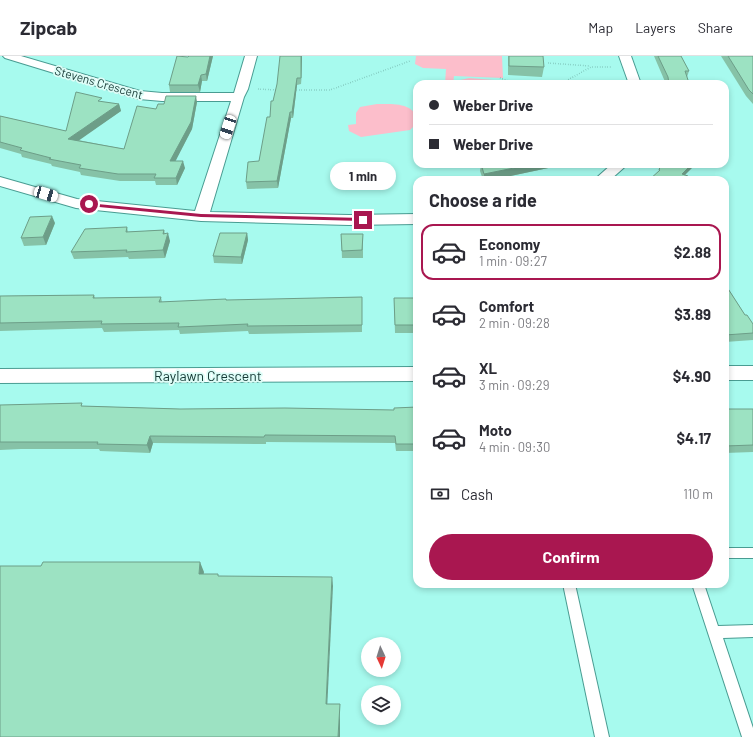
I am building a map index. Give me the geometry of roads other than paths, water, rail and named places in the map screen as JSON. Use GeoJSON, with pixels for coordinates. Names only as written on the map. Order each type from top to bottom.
{"type":"FeatureCollection","features":[{"type":"Feature","properties":{"kind":"street","name":"Stevens Crescent"},"geometry":{"type":"LineString","coordinates":[[9,56],[139,95],[240,93]]}},
{"type":"Feature","properties":{"kind":"street"},"geometry":{"type":"LineString","coordinates":[[201,216],[251,56]]}},
{"type":"Feature","properties":{"kind":"street"},"geometry":{"type":"LineString","coordinates":[[627,61],[634,80]]}},
{"type":"Feature","properties":{"kind":"street"},"geometry":{"type":"LineString","coordinates":[[606,176],[616,168]]}},
{"type":"Feature","properties":{"kind":"street"},"geometry":{"type":"LineString","coordinates":[[0,181],[76,203],[201,216],[349,220],[413,219]]}},
{"type":"Feature","properties":{"kind":"street"},"geometry":{"type":"LineString","coordinates":[[729,373],[753,373]]}},
{"type":"Feature","properties":{"kind":"street","name":"Raylawn Crescent"},"geometry":{"type":"LineString","coordinates":[[0,376],[413,374]]}},
{"type":"Feature","properties":{"kind":"lane"},"geometry":{"type":"LineString","coordinates":[[729,553],[753,553]]}},
{"type":"Feature","properties":{"kind":"lane"},"geometry":{"type":"LineString","coordinates":[[570,588],[602,737]]}},
{"type":"Feature","properties":{"kind":"lane"},"geometry":{"type":"LineString","coordinates":[[699,588],[749,737]]}},
{"type":"Feature","properties":{"kind":"lane"},"geometry":{"type":"LineString","coordinates":[[714,632],[753,631]]}}]}
